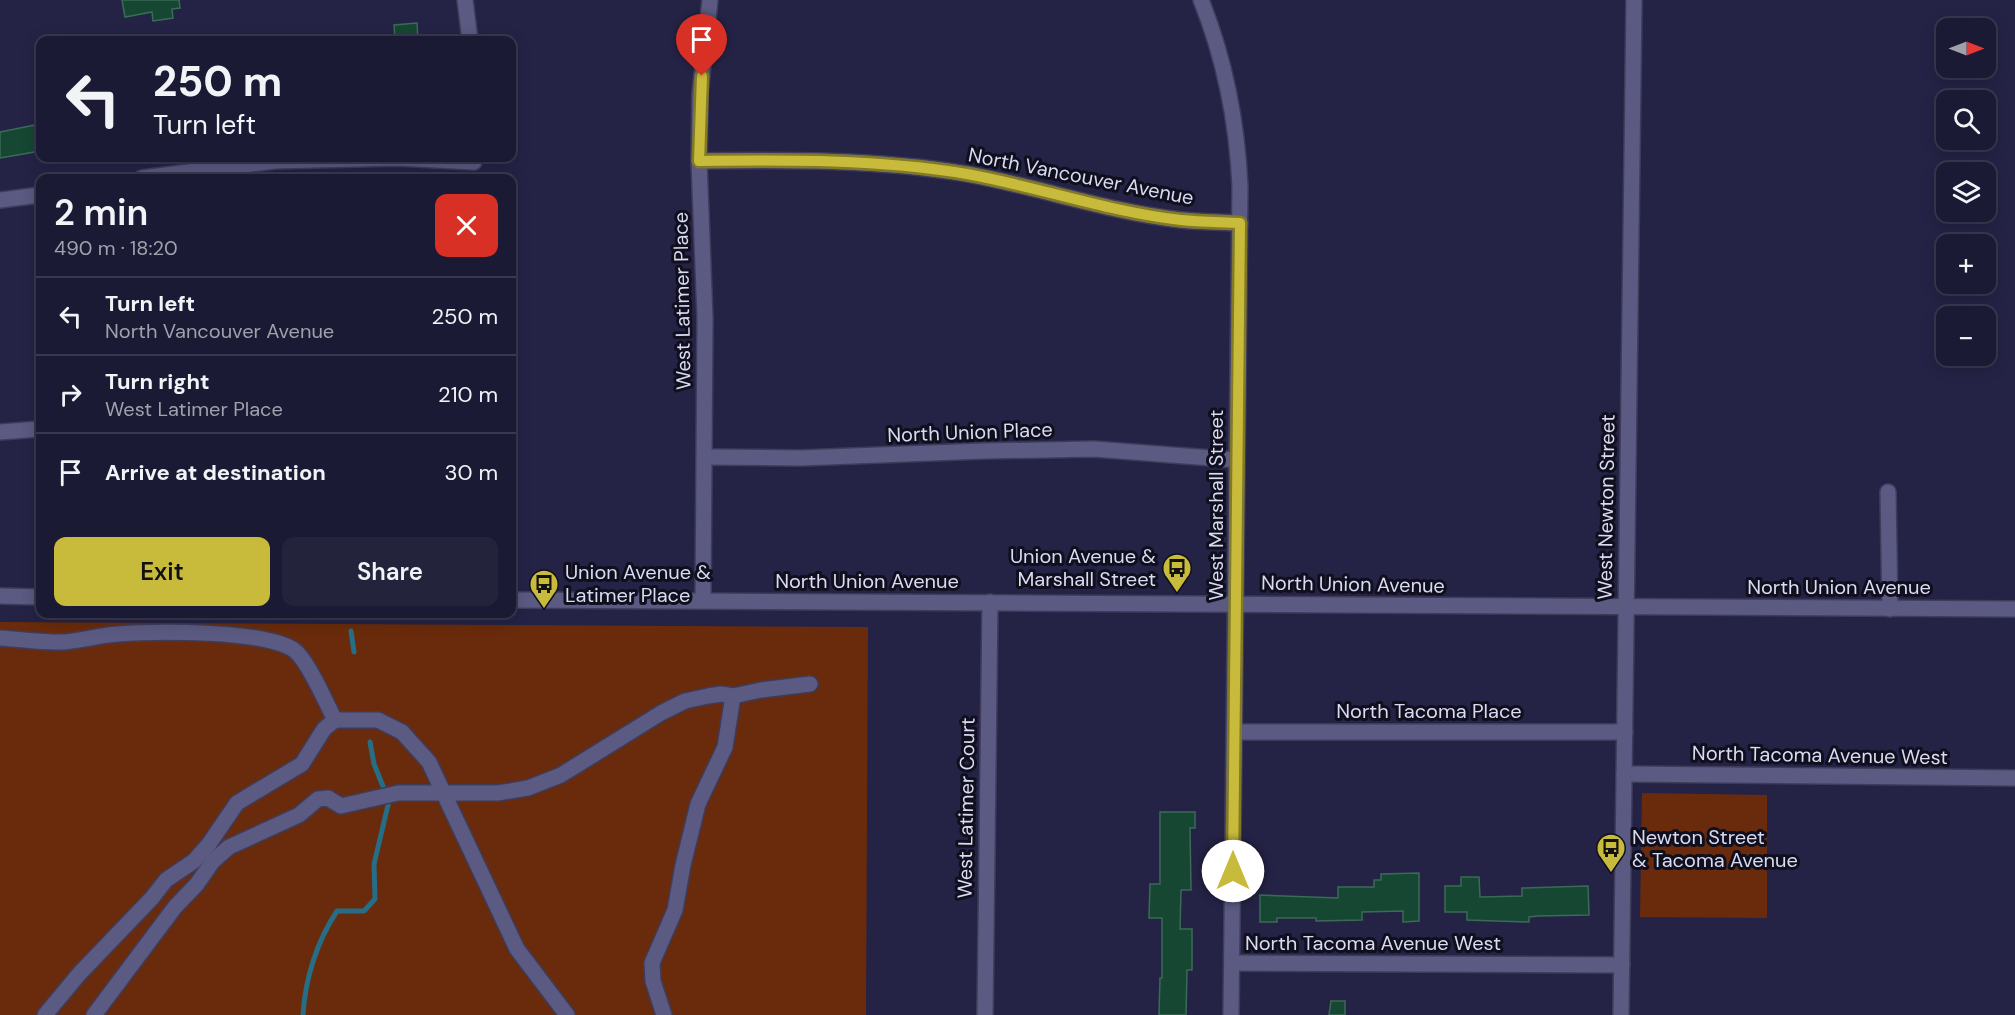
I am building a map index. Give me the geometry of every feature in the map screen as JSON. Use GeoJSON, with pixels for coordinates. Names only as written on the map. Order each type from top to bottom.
{"type":"FeatureCollection","features":[{"type":"Feature","properties":{"kind":"street"},"geometry":{"type":"LineString","coordinates":[[465,0],[470,36]]}},
{"type":"Feature","properties":{"kind":"street","name":"West Latimer Place"},"geometry":{"type":"LineString","coordinates":[[702,601],[705,318],[699,161],[700,93],[710,0]]}},
{"type":"Feature","properties":{"kind":"street","name":"West Marshall Street"},"geometry":{"type":"LineString","coordinates":[[1201,0],[1217,42],[1230,95],[1239,157],[1231,1015]]}},
{"type":"Feature","properties":{"kind":"street","name":"West Newton Street"},"geometry":{"type":"LineString","coordinates":[[1621,1015],[1634,0]]}},
{"type":"Feature","properties":{"kind":"street","name":"North Vancouver Avenue"},"geometry":{"type":"LineString","coordinates":[[699,161],[806,160],[920,168],[1021,185],[1161,217],[1240,223]]}},
{"type":"Feature","properties":{"kind":"street"},"geometry":{"type":"LineString","coordinates":[[173,174],[267,162]]}},
{"type":"Feature","properties":{"kind":"street"},"geometry":{"type":"LineString","coordinates":[[0,200],[36,196]]}},
{"type":"Feature","properties":{"kind":"street"},"geometry":{"type":"LineString","coordinates":[[0,432],[36,429]]}},
{"type":"Feature","properties":{"kind":"street","name":"North Union Place"},"geometry":{"type":"LineString","coordinates":[[705,457],[801,458],[1094,449],[1236,460]]}},
{"type":"Feature","properties":{"kind":"street"},"geometry":{"type":"LineString","coordinates":[[1888,492],[1890,609]]}},
{"type":"Feature","properties":{"kind":"street"},"geometry":{"type":"LineString","coordinates":[[0,596],[36,597]]}},
{"type":"Feature","properties":{"kind":"street","name":"North Union Avenue"},"geometry":{"type":"LineString","coordinates":[[516,600],[2015,609]]}},
{"type":"Feature","properties":{"kind":"street","name":"West Latimer Court"},"geometry":{"type":"LineString","coordinates":[[985,1015],[990,602]]}},
{"type":"Feature","properties":{"kind":"street"},"geometry":{"type":"LineString","coordinates":[[0,638],[57,642],[120,633],[166,633],[251,636],[276,641],[295,651],[308,664],[313,680],[335,720]]}},
{"type":"Feature","properties":{"kind":"street"},"geometry":{"type":"LineString","coordinates":[[94,1015],[175,907],[197,884],[213,861],[229,847],[299,815],[318,799],[328,798],[341,806],[398,793],[498,794],[543,784],[576,767],[675,705],[708,696],[721,694],[733,696],[810,684]]}},
{"type":"Feature","properties":{"kind":"street"},"geometry":{"type":"LineString","coordinates":[[664,1015],[653,981],[652,963],[675,910],[695,811],[725,747],[733,696]]}},
{"type":"Feature","properties":{"kind":"street"},"geometry":{"type":"LineString","coordinates":[[45,1015],[79,974],[152,898],[166,880],[194,861],[209,844],[237,803],[303,764],[324,729],[335,720],[378,720],[402,732],[429,762],[517,949],[567,1015]]}},
{"type":"Feature","properties":{"kind":"street","name":"North Tacoma Place"},"geometry":{"type":"LineString","coordinates":[[1234,732],[1625,732]]}},
{"type":"Feature","properties":{"kind":"street","name":"North Tacoma Avenue West"},"geometry":{"type":"LineString","coordinates":[[1624,774],[2015,778]]}},
{"type":"Feature","properties":{"kind":"street","name":"North Tacoma Avenue West"},"geometry":{"type":"LineString","coordinates":[[1232,963],[1622,964]]}},
{"type":"Feature","properties":{"kind":"shaded area"},"geometry":{"type":"Polygon","coordinates":[[[0,622],[868,627],[866,1015],[0,1015],[0,622]]]}},
{"type":"Feature","properties":{"kind":"shaded area"},"geometry":{"type":"Polygon","coordinates":[[[1642,793],[1767,795],[1767,918],[1640,917],[1642,793]]]}},
{"type":"Feature","properties":{"kind":"building"},"geometry":{"type":"Polygon","coordinates":[[[122,0],[179,0],[180,8],[172,9],[173,18],[153,21],[152,12],[125,17],[122,0]]]}},
{"type":"Feature","properties":{"kind":"building"},"geometry":{"type":"Polygon","coordinates":[[[417,23],[418,36],[395,36],[394,25],[417,23]]]}},
{"type":"Feature","properties":{"kind":"building"},"geometry":{"type":"Polygon","coordinates":[[[36,125],[36,152],[0,158],[0,132],[36,125]]]}},
{"type":"Feature","properties":{"kind":"building"},"geometry":{"type":"Polygon","coordinates":[[[1160,812],[1195,812],[1195,828],[1190,828],[1191,890],[1181,890],[1180,929],[1192,929],[1192,970],[1187,970],[1186,1015],[1159,1015],[1160,978],[1162,978],[1162,918],[1149,918],[1150,884],[1160,884],[1160,812]]]}},
{"type":"Feature","properties":{"kind":"building"},"geometry":{"type":"Polygon","coordinates":[[[1419,873],[1419,921],[1403,922],[1403,911],[1362,912],[1362,920],[1316,921],[1316,918],[1277,918],[1277,922],[1260,922],[1260,895],[1338,898],[1338,887],[1374,887],[1374,880],[1381,880],[1381,874],[1419,873]]]}},
{"type":"Feature","properties":{"kind":"building"},"geometry":{"type":"Polygon","coordinates":[[[1461,877],[1479,877],[1480,897],[1522,896],[1522,888],[1588,886],[1589,915],[1529,917],[1529,922],[1467,920],[1467,912],[1445,912],[1445,886],[1461,886],[1461,877]]]}},
{"type":"Feature","properties":{"kind":"building"},"geometry":{"type":"Polygon","coordinates":[[[1331,1001],[1345,1001],[1345,1015],[1329,1015],[1331,1001]]]}},
{"type":"Feature","properties":{"kind":"waterway"},"geometry":{"type":"LineString","coordinates":[[351,631],[354,652]]}},
{"type":"Feature","properties":{"kind":"waterway"},"geometry":{"type":"LineString","coordinates":[[303,1015],[306,988],[313,961],[337,911],[364,911],[375,899],[374,864],[389,801],[374,764],[370,742]]}},
{"type":"Feature","properties":{"kind":"place","name":"Union Avenue & Marshall Street"},"geometry":{"type":"Point","coordinates":[1177,594]}},
{"type":"Feature","properties":{"kind":"place","name":"Union Avenue & Latimer Place"},"geometry":{"type":"Point","coordinates":[544,610]}},
{"type":"Feature","properties":{"kind":"place","name":"Newton Street & Tacoma Avenue"},"geometry":{"type":"Point","coordinates":[1611,874]}},
{"type":"Feature","properties":{"kind":"route"},"geometry":{"type":"LineString","coordinates":[[702,76],[699,161],[806,160],[875,163],[920,168],[1021,185],[1133,212],[1181,220],[1240,223],[1233,871]]}}]}
